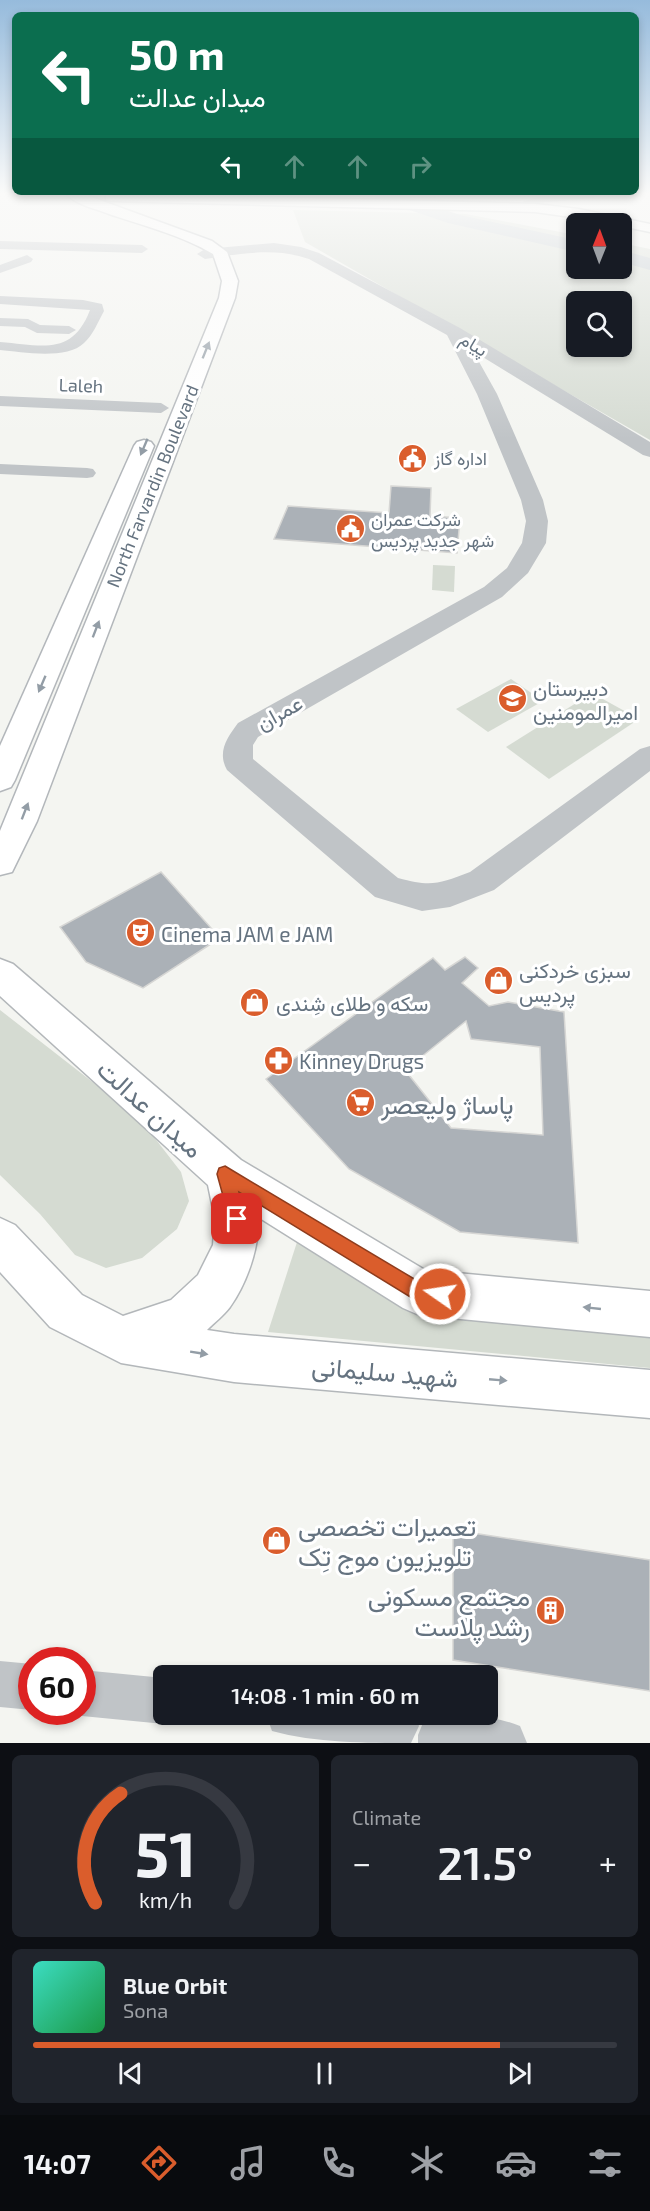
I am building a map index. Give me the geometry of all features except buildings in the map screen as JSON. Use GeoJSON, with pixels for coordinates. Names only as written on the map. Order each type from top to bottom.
{"type":"FeatureCollection","features":[{"type":"Feature","properties":{"kind":"main road","name":"North Farvardin Boulevard"},"geometry":{"type":"LineString","coordinates":[[0,780],[189,346],[209,294],[212,276]]}},
{"type":"Feature","properties":{"kind":"main road","name":"North Farvardin Boulevard"},"geometry":{"type":"LineString","coordinates":[[0,863],[21,821],[227,298],[230,281],[227,276]]}},
{"type":"Feature","properties":{"kind":"main road","name":"میدان عدالت"},"geometry":{"type":"LineString","coordinates":[[2,973],[225,1174],[419,1292],[650,1314]]}},
{"type":"Feature","properties":{"kind":"main road"},"geometry":{"type":"LineString","coordinates":[[0,1240],[66,1311],[121,1340],[185,1319],[214,1291],[235,1249],[237,1219],[225,1174]]}},
{"type":"Feature","properties":{"kind":"main road","name":"شهید سلیمانی"},"geometry":{"type":"LineString","coordinates":[[121,1340],[234,1358],[650,1394]]}},
{"type":"Feature","properties":{"kind":"street","name":"پیام"},"geometry":{"type":"LineString","coordinates":[[349,276],[454,332],[650,451]]}},
{"type":"Feature","properties":{"kind":"street"},"geometry":{"type":"LineString","coordinates":[[0,300],[97,307],[97,311],[77,342],[61,348],[0,346]]}},
{"type":"Feature","properties":{"kind":"street"},"geometry":{"type":"LineString","coordinates":[[0,322],[28,323],[37,329],[69,330]]}},
{"type":"Feature","properties":{"kind":"street","name":"عمران"},"geometry":{"type":"LineString","coordinates":[[454,332],[487,394],[532,500],[537,521],[534,543],[516,573],[492,592],[248,730],[238,744],[238,763],[387,888],[422,898],[450,894],[482,881],[650,756]]}},
{"type":"Feature","properties":{"kind":"street","name":"Laleh"},"geometry":{"type":"LineString","coordinates":[[0,401],[161,408]]}},
{"type":"Feature","properties":{"kind":"street"},"geometry":{"type":"LineString","coordinates":[[0,469],[87,472]]}},
{"type":"Feature","properties":{"kind":"street"},"geometry":{"type":"LineString","coordinates":[[0,1684],[18,1686]]}},
{"type":"Feature","properties":{"kind":"street"},"geometry":{"type":"LineString","coordinates":[[96,1694],[153,1700]]}},
{"type":"Feature","properties":{"kind":"street"},"geometry":{"type":"LineString","coordinates":[[385,1725],[394,1726]]}},
{"type":"Feature","properties":{"kind":"street"},"geometry":{"type":"LineString","coordinates":[[442,1739],[503,1743]]}},
{"type":"Feature","properties":{"kind":"shaded area"},"geometry":{"type":"Polygon","coordinates":[[[365,276],[566,276],[566,279],[632,279],[632,276],[650,276],[650,440],[365,276]]]}},
{"type":"Feature","properties":{"kind":"shaded area"},"geometry":{"type":"Polygon","coordinates":[[[433,565],[455,566],[454,592],[432,590],[433,565]]]}},
{"type":"Feature","properties":{"kind":"shaded area"},"geometry":{"type":"Polygon","coordinates":[[[511,679],[543,701],[488,732],[456,709],[511,679]]]}},
{"type":"Feature","properties":{"kind":"shaded area"},"geometry":{"type":"Polygon","coordinates":[[[592,693],[639,719],[549,779],[506,747],[592,693]]]}},
{"type":"Feature","properties":{"kind":"shaded area"},"geometry":{"type":"Polygon","coordinates":[[[0,1010],[140,1119],[181,1172],[189,1201],[177,1229],[142,1258],[106,1268],[75,1255],[40,1214],[0,1175],[0,1010]]]}},
{"type":"Feature","properties":{"kind":"shaded area"},"geometry":{"type":"Polygon","coordinates":[[[298,1239],[418,1312],[650,1334],[650,1368],[268,1332],[298,1239]]]}},
{"type":"Feature","properties":{"kind":"place","name":"اداره گاز"},"geometry":{"type":"Point","coordinates":[413,458]}},
{"type":"Feature","properties":{"kind":"place","name":"شرکت عمران شهر جدید پردیس"},"geometry":{"type":"Point","coordinates":[350,529]}},
{"type":"Feature","properties":{"kind":"place","name":"دبیرستان امیرالمومنین"},"geometry":{"type":"Point","coordinates":[512,699]}},
{"type":"Feature","properties":{"kind":"place","name":"Cinema JAM e JAM"},"geometry":{"type":"Point","coordinates":[140,933]}},
{"type":"Feature","properties":{"kind":"place","name":"سبزی خردکنی پردیس"},"geometry":{"type":"Point","coordinates":[498,981]}},
{"type":"Feature","properties":{"kind":"place","name":"سکه و طلای شِندی"},"geometry":{"type":"Point","coordinates":[255,1002]}},
{"type":"Feature","properties":{"kind":"place","name":"Kinney Drugs"},"geometry":{"type":"Point","coordinates":[278,1060]}},
{"type":"Feature","properties":{"kind":"place","name":"پاساژ ولیعصر"},"geometry":{"type":"Point","coordinates":[360,1103]}},
{"type":"Feature","properties":{"kind":"place","name":"تعمیرات تخصصی تلویزیون موج تِک"},"geometry":{"type":"Point","coordinates":[277,1540]}},
{"type":"Feature","properties":{"kind":"place","name":"مجتمع مسکونی رشد پلاست"},"geometry":{"type":"Point","coordinates":[551,1610]}},
{"type":"Feature","properties":{"kind":"route"},"geometry":{"type":"LineString","coordinates":[[237,1219],[225,1174],[419,1292],[440,1294]]}}]}
